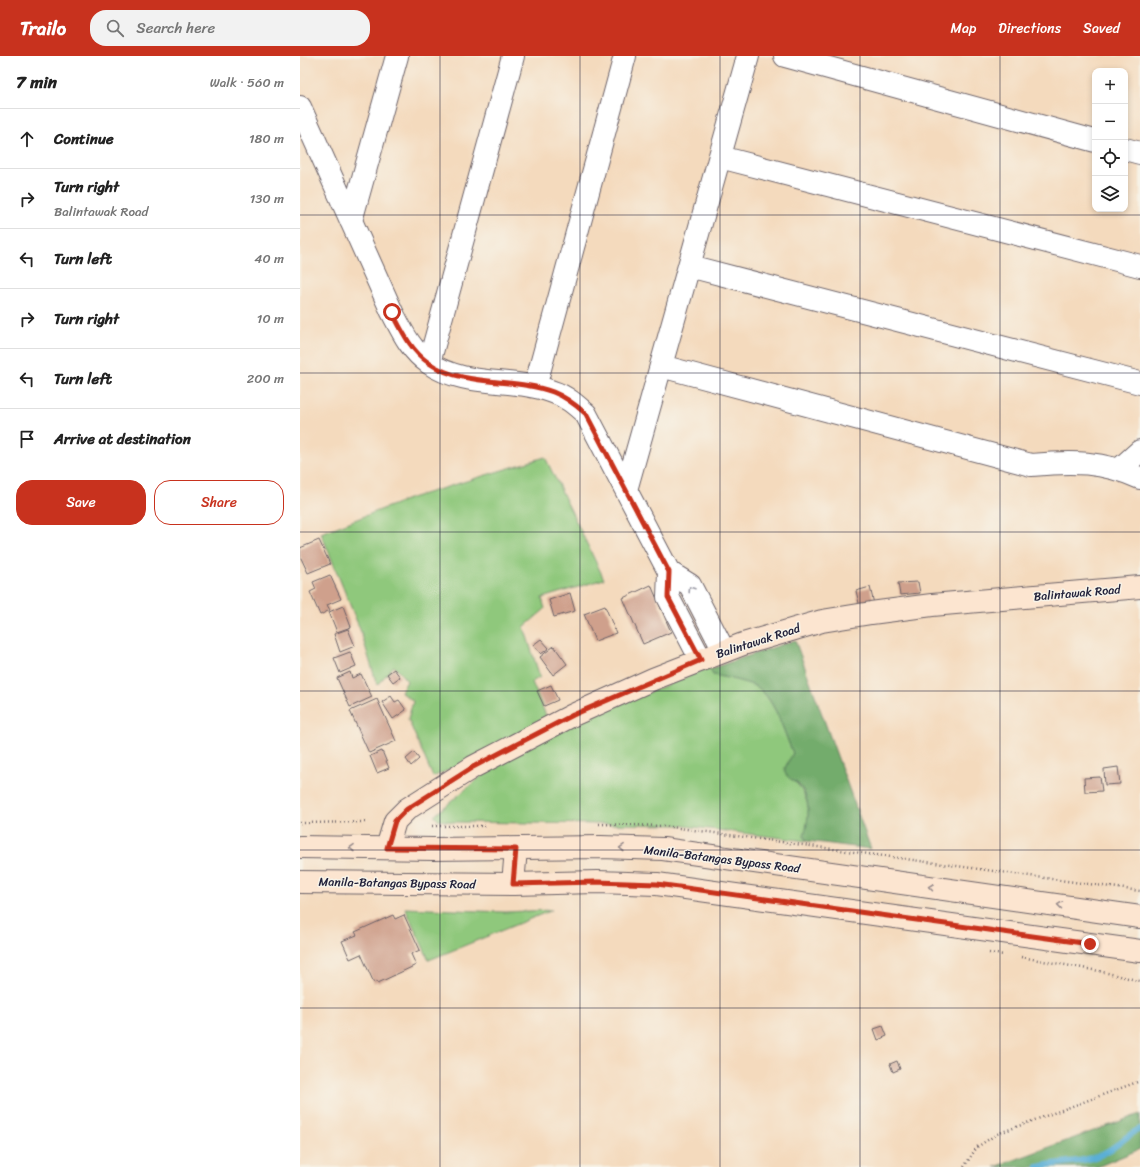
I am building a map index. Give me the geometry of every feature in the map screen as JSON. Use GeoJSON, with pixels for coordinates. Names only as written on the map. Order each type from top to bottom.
{"type":"FeatureCollection","features":[{"type":"Feature","properties":{"kind":"main road","name":"Balintawak Road"},"geometry":{"type":"LineString","coordinates":[[387,848],[395,821],[407,809],[473,767],[573,715],[724,651],[799,627],[851,616],[932,605],[1140,587]]}},
{"type":"Feature","properties":{"kind":"main road","name":"Manila-Batangas Bypass Road"},"geometry":{"type":"LineString","coordinates":[[300,847],[516,849],[601,847],[663,849],[1140,917]]}},
{"type":"Feature","properties":{"kind":"main road"},"geometry":{"type":"LineString","coordinates":[[513,884],[516,849]]}},
{"type":"Feature","properties":{"kind":"main road","name":"Manila-Batangas Bypass Road"},"geometry":{"type":"LineString","coordinates":[[300,882],[513,884],[597,882],[657,884],[1140,951]]}},
{"type":"Feature","properties":{"kind":"main road","name":"Manila-Batangas Bypass Road"},"geometry":{"type":"LineString","coordinates":[[1092,910],[1140,927]]}},
{"type":"Feature","properties":{"kind":"main road","name":"Manila-Batangas Bypass Road"},"geometry":{"type":"LineString","coordinates":[[1090,944],[1140,958]]}},
{"type":"Feature","properties":{"kind":"street"},"geometry":{"type":"LineString","coordinates":[[351,221],[397,56]]}},
{"type":"Feature","properties":{"kind":"street"},"geometry":{"type":"LineString","coordinates":[[429,363],[512,56]]}},
{"type":"Feature","properties":{"kind":"street"},"geometry":{"type":"LineString","coordinates":[[535,387],[625,56]]}},
{"type":"Feature","properties":{"kind":"street"},"geometry":{"type":"LineString","coordinates":[[626,490],[748,56]]}},
{"type":"Feature","properties":{"kind":"street"},"geometry":{"type":"LineString","coordinates":[[785,56],[1092,140]]}},
{"type":"Feature","properties":{"kind":"street"},"geometry":{"type":"LineString","coordinates":[[300,106],[404,336],[415,350],[429,363],[447,372],[471,379],[535,387],[554,392],[566,398],[586,414],[669,572],[668,597],[701,660]]}},
{"type":"Feature","properties":{"kind":"street"},"geometry":{"type":"LineString","coordinates":[[1128,150],[1140,153]]}},
{"type":"Feature","properties":{"kind":"street"},"geometry":{"type":"LineString","coordinates":[[720,157],[1140,266]]}},
{"type":"Feature","properties":{"kind":"street"},"geometry":{"type":"LineString","coordinates":[[689,266],[1140,384]]}},
{"type":"Feature","properties":{"kind":"street"},"geometry":{"type":"LineString","coordinates":[[661,366],[1032,465],[1077,462],[1120,469],[1140,478]]}},
{"type":"Feature","properties":{"kind":"street"},"geometry":{"type":"LineString","coordinates":[[1120,469],[1140,451]]}},
{"type":"Feature","properties":{"kind":"street"},"geometry":{"type":"LineString","coordinates":[[669,572],[690,585],[724,651]]}},
{"type":"Feature","properties":{"kind":"path"},"geometry":{"type":"LineString","coordinates":[[300,823],[365,822]]}},
{"type":"Feature","properties":{"kind":"path"},"geometry":{"type":"LineString","coordinates":[[985,952],[1007,955]]}},
{"type":"Feature","properties":{"kind":"path"},"geometry":{"type":"LineString","coordinates":[[1015,956],[1099,971],[1140,981]]}},
{"type":"Feature","properties":{"kind":"path"},"geometry":{"type":"LineString","coordinates":[[964,1167],[977,1147],[997,1134],[1140,1081]]}},
{"type":"Feature","properties":{"kind":"green space"},"geometry":{"type":"Polygon","coordinates":[[[545,457],[604,579],[542,598],[545,609],[524,627],[540,677],[532,682],[547,718],[468,761],[433,777],[408,719],[413,701],[401,692],[407,681],[394,666],[377,685],[361,632],[321,533],[411,498],[545,457]]]}},
{"type":"Feature","properties":{"kind":"green space"},"geometry":{"type":"Polygon","coordinates":[[[795,640],[871,849],[807,841],[804,836],[808,815],[807,802],[802,789],[785,773],[785,768],[793,753],[776,711],[766,695],[760,689],[738,680],[713,675],[710,669],[795,640]]]}},
{"type":"Feature","properties":{"kind":"green space"},"geometry":{"type":"Polygon","coordinates":[[[706,669],[710,669],[713,675],[738,680],[760,689],[776,711],[793,753],[785,768],[786,772],[798,785],[807,803],[808,816],[804,836],[806,841],[677,825],[453,822],[438,820],[434,816],[492,767],[569,725],[706,669]]]}},
{"type":"Feature","properties":{"kind":"green space"},"geometry":{"type":"Polygon","coordinates":[[[405,908],[504,912],[552,910],[429,960],[405,908]]]}},
{"type":"Feature","properties":{"kind":"green space"},"geometry":{"type":"Polygon","coordinates":[[[1140,1114],[1140,1149],[1097,1167],[995,1167],[1140,1114]]]}},
{"type":"Feature","properties":{"kind":"building"},"geometry":{"type":"Polygon","coordinates":[[[319,540],[330,564],[308,573],[300,556],[300,548],[319,540]]]}},
{"type":"Feature","properties":{"kind":"building"},"geometry":{"type":"Polygon","coordinates":[[[330,575],[341,599],[327,605],[330,610],[320,615],[310,592],[316,589],[313,582],[330,575]]]}},
{"type":"Feature","properties":{"kind":"building"},"geometry":{"type":"Polygon","coordinates":[[[918,582],[920,593],[900,595],[898,583],[918,582]]]}},
{"type":"Feature","properties":{"kind":"building"},"geometry":{"type":"Polygon","coordinates":[[[651,585],[671,632],[643,644],[623,598],[651,585]]]}},
{"type":"Feature","properties":{"kind":"building"},"geometry":{"type":"Polygon","coordinates":[[[870,587],[874,604],[860,607],[856,591],[870,587]]]}},
{"type":"Feature","properties":{"kind":"building"},"geometry":{"type":"Polygon","coordinates":[[[570,593],[575,611],[554,617],[549,600],[570,593]]]}},
{"type":"Feature","properties":{"kind":"building"},"geometry":{"type":"Polygon","coordinates":[[[343,606],[351,627],[337,632],[329,612],[343,606]]]}},
{"type":"Feature","properties":{"kind":"building"},"geometry":{"type":"Polygon","coordinates":[[[605,606],[616,633],[595,641],[584,614],[605,606]]]}},
{"type":"Feature","properties":{"kind":"building"},"geometry":{"type":"Polygon","coordinates":[[[348,629],[355,646],[340,652],[334,634],[348,629]]]}},
{"type":"Feature","properties":{"kind":"building"},"geometry":{"type":"Polygon","coordinates":[[[541,639],[549,648],[541,654],[533,645],[541,639]]]}},
{"type":"Feature","properties":{"kind":"building"},"geometry":{"type":"Polygon","coordinates":[[[554,646],[567,664],[553,675],[540,657],[554,646]]]}},
{"type":"Feature","properties":{"kind":"building"},"geometry":{"type":"Polygon","coordinates":[[[350,652],[356,666],[340,673],[334,658],[350,652]]]}},
{"type":"Feature","properties":{"kind":"building"},"geometry":{"type":"Polygon","coordinates":[[[394,669],[400,677],[393,682],[387,674],[394,669]]]}},
{"type":"Feature","properties":{"kind":"building"},"geometry":{"type":"Polygon","coordinates":[[[350,672],[352,678],[361,674],[372,697],[350,707],[337,678],[350,672]]]}},
{"type":"Feature","properties":{"kind":"building"},"geometry":{"type":"Polygon","coordinates":[[[551,685],[558,700],[544,706],[537,691],[551,685]]]}},
{"type":"Feature","properties":{"kind":"building"},"geometry":{"type":"Polygon","coordinates":[[[391,696],[395,702],[399,700],[406,710],[393,719],[382,702],[391,696]]]}},
{"type":"Feature","properties":{"kind":"building"},"geometry":{"type":"Polygon","coordinates":[[[377,699],[396,741],[369,753],[350,711],[377,699]]]}},
{"type":"Feature","properties":{"kind":"building"},"geometry":{"type":"Polygon","coordinates":[[[382,751],[389,768],[377,773],[370,756],[382,751]]]}},
{"type":"Feature","properties":{"kind":"building"},"geometry":{"type":"Polygon","coordinates":[[[414,752],[419,759],[411,766],[406,759],[414,752]]]}},
{"type":"Feature","properties":{"kind":"building"},"geometry":{"type":"Polygon","coordinates":[[[1118,767],[1120,784],[1105,785],[1104,769],[1118,767]]]}},
{"type":"Feature","properties":{"kind":"building"},"geometry":{"type":"Polygon","coordinates":[[[1100,777],[1102,791],[1085,792],[1084,778],[1100,777]]]}},
{"type":"Feature","properties":{"kind":"building"},"geometry":{"type":"Polygon","coordinates":[[[393,915],[395,919],[404,915],[420,950],[411,954],[416,965],[378,983],[377,981],[374,983],[361,954],[350,959],[342,941],[357,935],[355,932],[393,915]]]}},
{"type":"Feature","properties":{"kind":"building"},"geometry":{"type":"Polygon","coordinates":[[[883,1026],[887,1036],[878,1040],[874,1029],[883,1026]]]}},
{"type":"Feature","properties":{"kind":"building"},"geometry":{"type":"Polygon","coordinates":[[[897,1061],[900,1069],[893,1072],[890,1064],[897,1061]]]}},
{"type":"Feature","properties":{"kind":"waterway"},"geometry":{"type":"LineString","coordinates":[[1038,1167],[1080,1161],[1096,1157],[1140,1129]]}},
{"type":"Feature","properties":{"kind":"route"},"geometry":{"type":"LineString","coordinates":[[392,312],[404,336],[415,350],[429,363],[447,372],[471,379],[510,383],[554,392],[572,402],[586,414],[669,572],[668,597],[701,660],[573,715],[503,750],[473,767],[407,809],[395,821],[387,848],[516,849],[513,884],[597,882],[657,884],[1090,944]]}}]}
